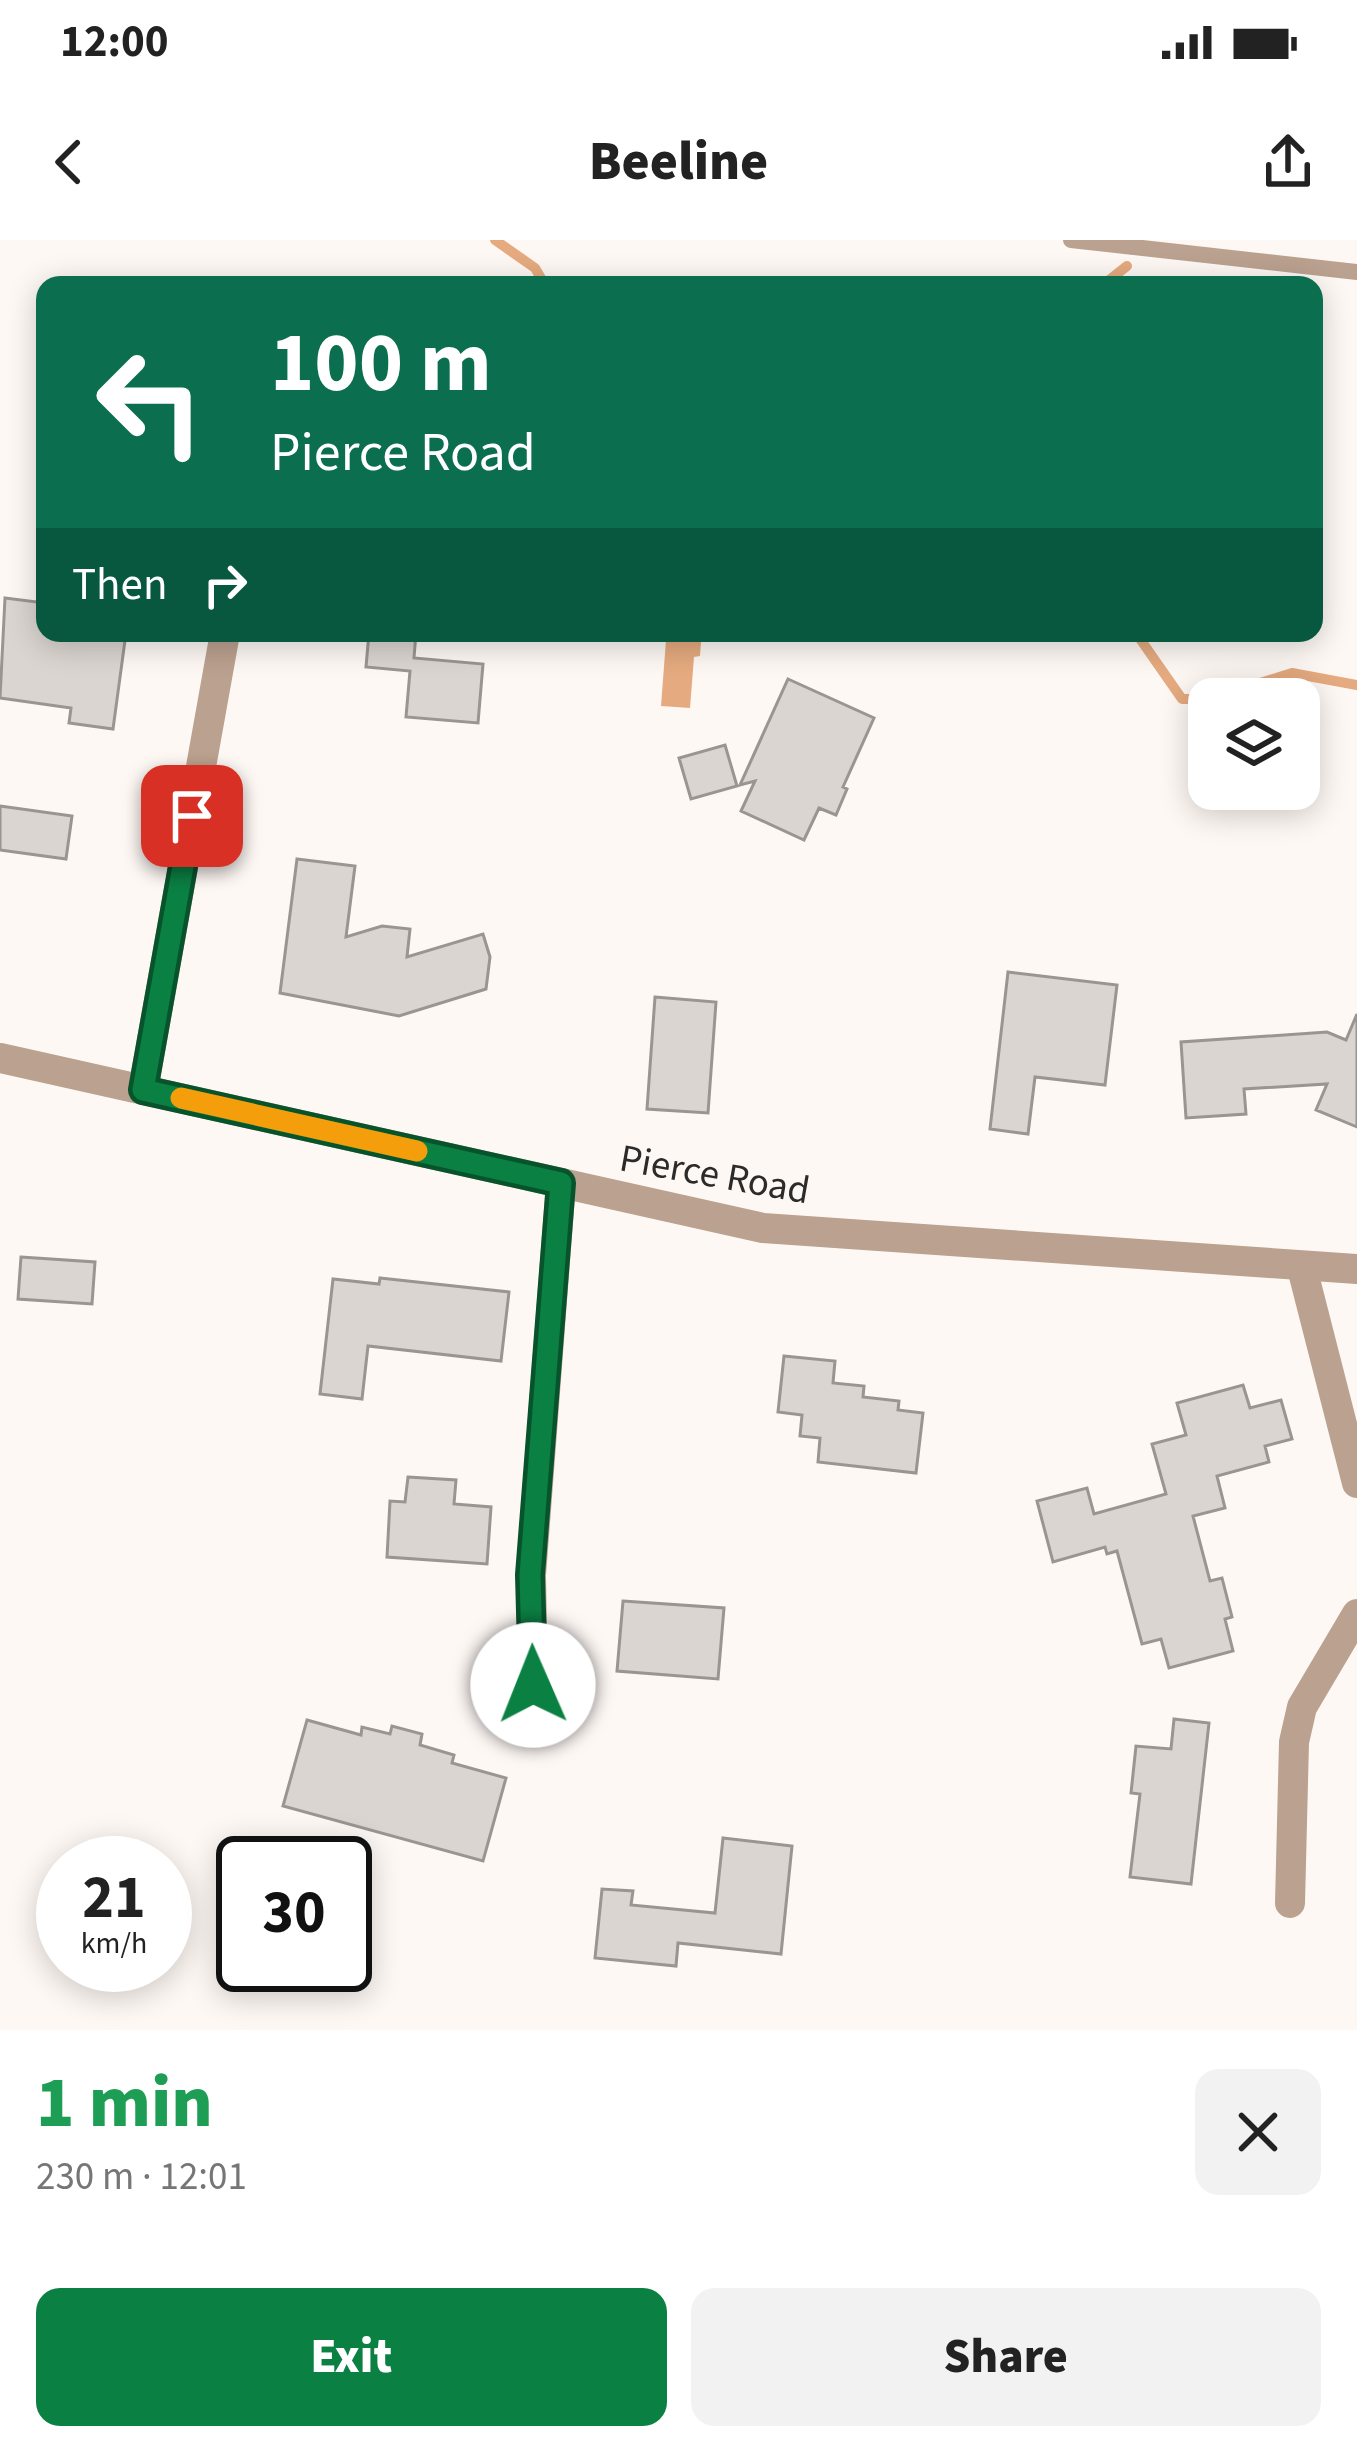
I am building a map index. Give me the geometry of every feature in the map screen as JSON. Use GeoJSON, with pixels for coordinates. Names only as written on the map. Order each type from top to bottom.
{"type":"FeatureCollection","features":[{"type":"Feature","properties":{"kind":"street"},"geometry":{"type":"LineString","coordinates":[[143,1090],[223,642]]}},
{"type":"Feature","properties":{"kind":"street","name":"Pierce Road"},"geometry":{"type":"LineString","coordinates":[[0,1058],[764,1228],[1357,1269]]}},
{"type":"Feature","properties":{"kind":"street"},"geometry":{"type":"LineString","coordinates":[[533,1685],[530,1575],[561,1183]]}},
{"type":"Feature","properties":{"kind":"street"},"geometry":{"type":"LineString","coordinates":[[1302,1268],[1357,1484]]}},
{"type":"Feature","properties":{"kind":"street"},"geometry":{"type":"LineString","coordinates":[[1290,1903],[1294,1742],[1302,1707],[1357,1614]]}},
{"type":"Feature","properties":{"kind":"lane"},"geometry":{"type":"LineString","coordinates":[[1071,240],[1357,272]]}},
{"type":"Feature","properties":{"kind":"shaded area"},"geometry":{"type":"Polygon","coordinates":[[[666,642],[701,642],[700,656],[694,657],[690,708],[661,706],[666,642]]]}},
{"type":"Feature","properties":{"kind":"building"},"geometry":{"type":"Polygon","coordinates":[[[5,598],[36,602],[36,642],[125,642],[113,729],[69,723],[71,708],[0,698],[5,598]]]}},
{"type":"Feature","properties":{"kind":"building"},"geometry":{"type":"Polygon","coordinates":[[[368,642],[415,642],[414,658],[483,664],[478,723],[406,717],[410,671],[366,667],[368,642]]]}},
{"type":"Feature","properties":{"kind":"building"},"geometry":{"type":"Polygon","coordinates":[[[788,679],[874,718],[843,787],[847,789],[836,815],[819,808],[804,840],[741,811],[755,781],[740,785],[788,679]]]}},
{"type":"Feature","properties":{"kind":"building"},"geometry":{"type":"Polygon","coordinates":[[[725,745],[737,786],[691,799],[679,758],[725,745]]]}},
{"type":"Feature","properties":{"kind":"building"},"geometry":{"type":"Polygon","coordinates":[[[0,806],[72,816],[66,859],[0,850],[0,806]]]}},
{"type":"Feature","properties":{"kind":"building"},"geometry":{"type":"Polygon","coordinates":[[[297,859],[355,866],[346,937],[382,926],[410,929],[407,957],[483,934],[490,957],[486,989],[399,1016],[280,993],[297,859]]]}},
{"type":"Feature","properties":{"kind":"building"},"geometry":{"type":"Polygon","coordinates":[[[1008,972],[1117,985],[1105,1085],[1035,1077],[1028,1134],[990,1129],[1008,972]]]}},
{"type":"Feature","properties":{"kind":"building"},"geometry":{"type":"Polygon","coordinates":[[[655,997],[716,1002],[708,1113],[647,1109],[655,997]]]}},
{"type":"Feature","properties":{"kind":"building"},"geometry":{"type":"Polygon","coordinates":[[[1357,1014],[1357,1127],[1316,1110],[1327,1084],[1244,1089],[1246,1114],[1186,1118],[1181,1042],[1327,1032],[1346,1040],[1357,1014]]]}},
{"type":"Feature","properties":{"kind":"building"},"geometry":{"type":"Polygon","coordinates":[[[21,1257],[95,1262],[92,1304],[18,1299],[21,1257]]]}},
{"type":"Feature","properties":{"kind":"building"},"geometry":{"type":"Polygon","coordinates":[[[380,1278],[509,1292],[501,1361],[368,1346],[362,1399],[320,1394],[333,1279],[379,1284],[380,1278]]]}},
{"type":"Feature","properties":{"kind":"building"},"geometry":{"type":"Polygon","coordinates":[[[784,1356],[835,1361],[833,1383],[864,1386],[863,1397],[899,1401],[898,1410],[923,1413],[916,1473],[818,1462],[820,1438],[800,1436],[802,1415],[778,1412],[784,1356]]]}},
{"type":"Feature","properties":{"kind":"building"},"geometry":{"type":"Polygon","coordinates":[[[1243,1385],[1250,1408],[1281,1400],[1292,1439],[1265,1446],[1269,1462],[1217,1476],[1225,1508],[1193,1516],[1210,1581],[1222,1578],[1232,1617],[1225,1619],[1233,1651],[1169,1668],[1161,1639],[1142,1644],[1117,1551],[1107,1554],[1105,1547],[1053,1562],[1037,1501],[1087,1488],[1094,1514],[1166,1494],[1152,1444],[1186,1435],[1177,1403],[1243,1385]]]}},
{"type":"Feature","properties":{"kind":"building"},"geometry":{"type":"Polygon","coordinates":[[[408,1477],[456,1480],[454,1504],[491,1507],[487,1564],[387,1557],[390,1501],[405,1502],[408,1477]]]}},
{"type":"Feature","properties":{"kind":"building"},"geometry":{"type":"Polygon","coordinates":[[[623,1601],[724,1608],[718,1679],[617,1671],[623,1601]]]}},
{"type":"Feature","properties":{"kind":"building"},"geometry":{"type":"Polygon","coordinates":[[[1174,1719],[1209,1723],[1191,1884],[1130,1877],[1140,1794],[1131,1793],[1136,1746],[1171,1749],[1174,1719]]]}},
{"type":"Feature","properties":{"kind":"building"},"geometry":{"type":"Polygon","coordinates":[[[307,1720],[361,1735],[362,1727],[390,1734],[392,1726],[422,1734],[420,1745],[454,1755],[452,1763],[506,1778],[483,1861],[283,1806],[307,1720]]]}},
{"type":"Feature","properties":{"kind":"building"},"geometry":{"type":"Polygon","coordinates":[[[723,1838],[792,1846],[781,1954],[678,1943],[676,1966],[595,1958],[602,1889],[633,1891],[631,1905],[715,1913],[723,1838]]]}},
{"type":"Feature","properties":{"kind":"waterway"},"geometry":{"type":"LineString","coordinates":[[495,240],[540,276]]}},
{"type":"Feature","properties":{"kind":"waterway"},"geometry":{"type":"LineString","coordinates":[[1114,276],[1127,266]]}},
{"type":"Feature","properties":{"kind":"waterway"},"geometry":{"type":"LineString","coordinates":[[1142,642],[1182,699],[1188,699]]}},
{"type":"Feature","properties":{"kind":"waterway"},"geometry":{"type":"LineString","coordinates":[[1276,678],[1292,673],[1319,678]]}},
{"type":"Feature","properties":{"kind":"waterway"},"geometry":{"type":"LineString","coordinates":[[1320,678],[1357,685]]}},
{"type":"Feature","properties":{"kind":"slow traffic"},"geometry":{"type":"LineString","coordinates":[[181,1098],[417,1151]]}},
{"type":"Feature","properties":{"kind":"route"},"geometry":{"type":"LineString","coordinates":[[192,816],[143,1090],[561,1183],[530,1575],[533,1685]]}}]}
